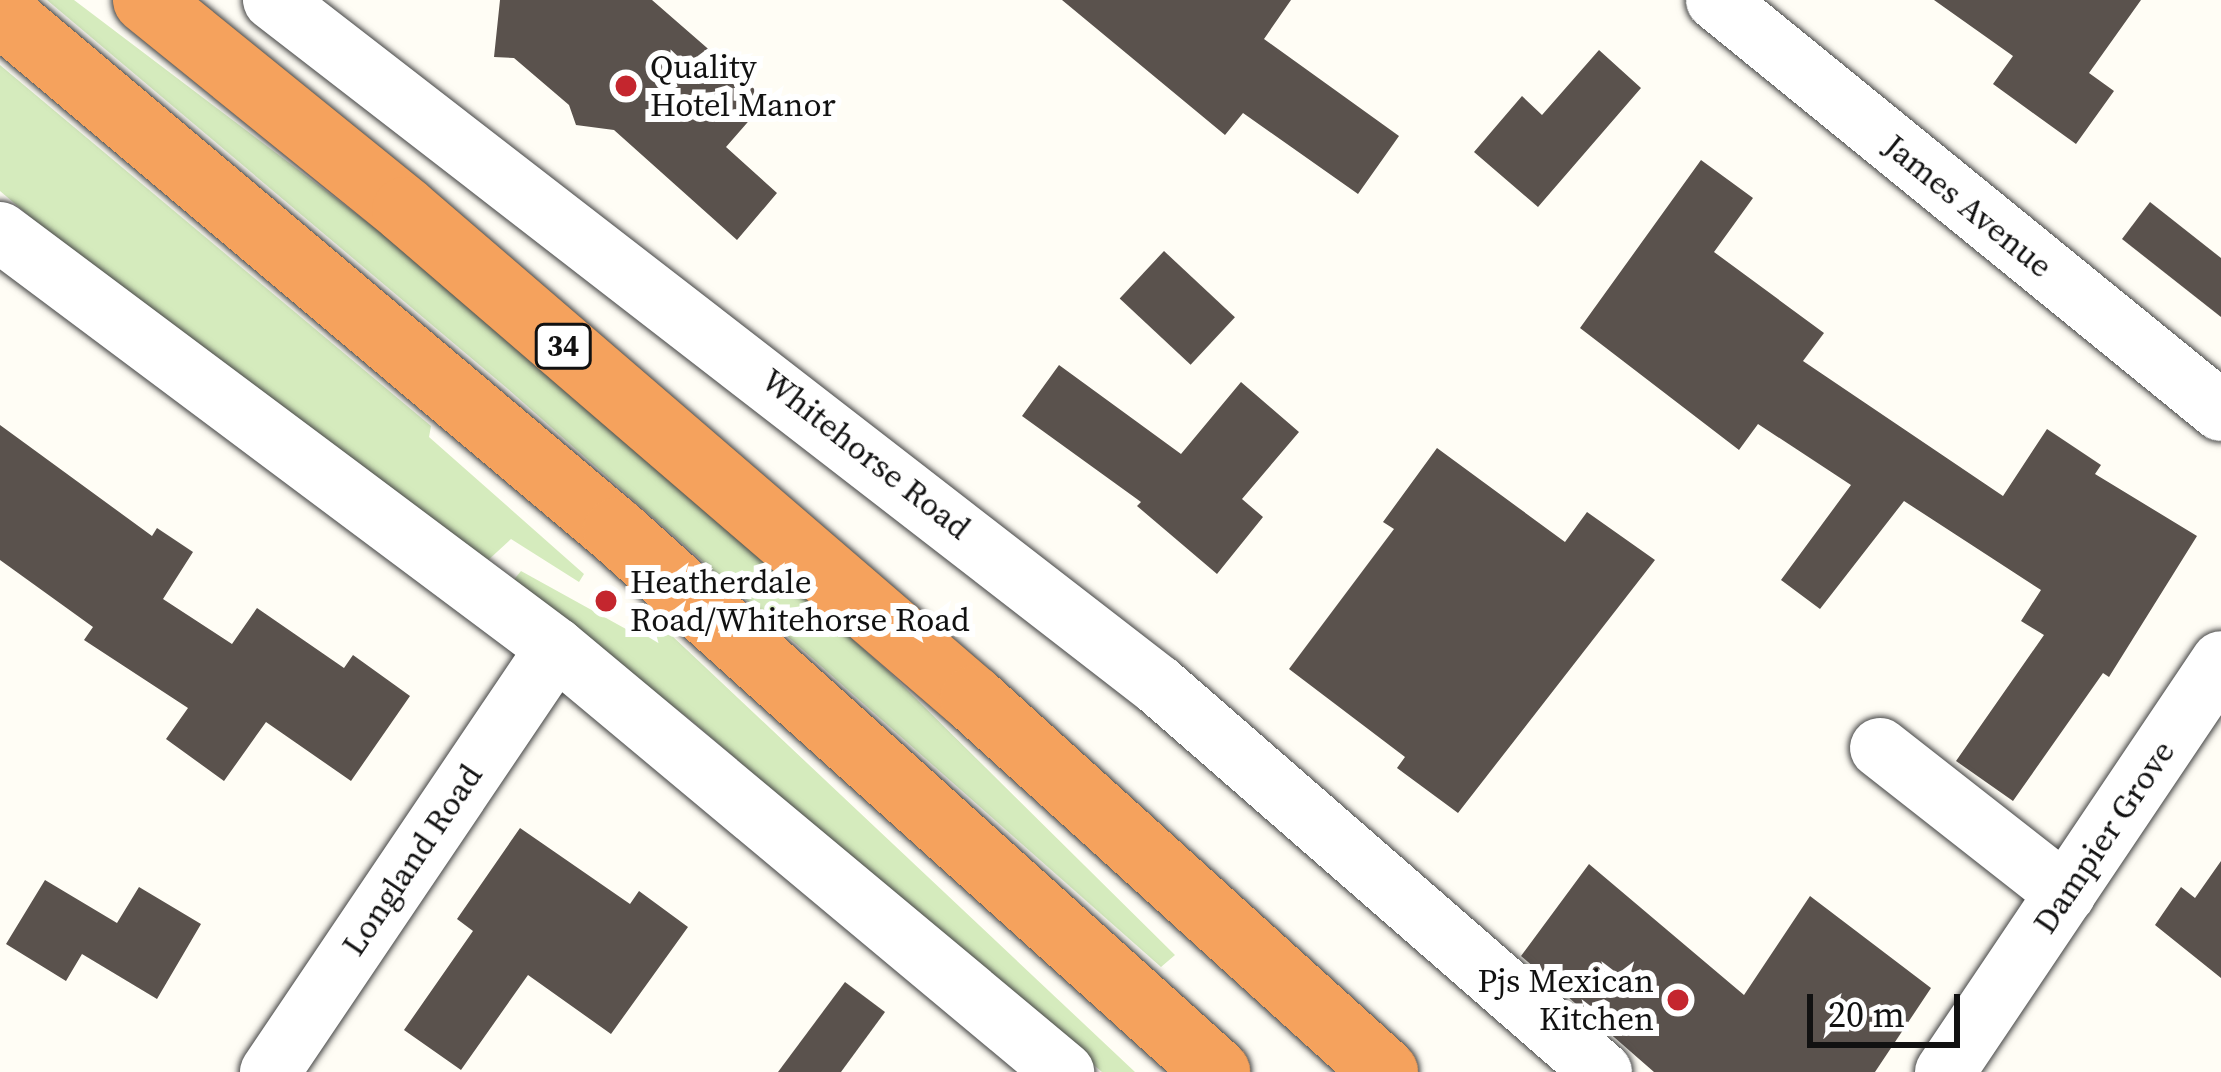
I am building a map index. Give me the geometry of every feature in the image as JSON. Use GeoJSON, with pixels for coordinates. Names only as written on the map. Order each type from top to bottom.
{"type":"FeatureCollection","features":[{"type":"Feature","properties":{"kind":"highway","name":"34"},"geometry":{"type":"LineString","coordinates":[[146,0],[405,210],[974,699],[1385,1072]]}},
{"type":"Feature","properties":{"kind":"highway"},"geometry":{"type":"LineString","coordinates":[[0,12],[616,531],[1217,1072]]}},
{"type":"Feature","properties":{"kind":"street","name":"Whitehorse Road"},"geometry":{"type":"LineString","coordinates":[[273,0],[1158,685],[1602,1072]]}},
{"type":"Feature","properties":{"kind":"street","name":"James Avenue"},"geometry":{"type":"LineString","coordinates":[[1716,0],[2221,412]]}},
{"type":"Feature","properties":{"kind":"street"},"geometry":{"type":"LineString","coordinates":[[405,210],[455,142]]}},
{"type":"Feature","properties":{"kind":"street"},"geometry":{"type":"LineString","coordinates":[[0,232],[556,649],[1064,1072]]}},
{"type":"Feature","properties":{"kind":"street","name":"Longland Road"},"geometry":{"type":"LineString","coordinates":[[270,1072],[556,649]]}},
{"type":"Feature","properties":{"kind":"street","name":"Dampier Grove"},"geometry":{"type":"LineString","coordinates":[[1946,1072],[2066,894],[2211,696]]}},
{"type":"Feature","properties":{"kind":"street"},"geometry":{"type":"LineString","coordinates":[[1880,748],[2066,894]]}},
{"type":"Feature","properties":{"kind":"green space"},"geometry":{"type":"Polygon","coordinates":[[[47,0],[74,0],[375,228],[657,465],[888,671],[1175,955],[1161,967],[508,389],[47,0]]]}},
{"type":"Feature","properties":{"kind":"green space"},"geometry":{"type":"Polygon","coordinates":[[[0,65],[431,426],[429,437],[584,574],[579,582],[511,539],[485,563],[97,274],[0,191],[0,65]]]}},
{"type":"Feature","properties":{"kind":"green space"},"geometry":{"type":"Polygon","coordinates":[[[521,571],[635,634],[652,617],[1135,1072],[1102,1072],[692,721],[512,582],[521,571]]]}},
{"type":"Feature","properties":{"kind":"building","name":"Quality Hotel Manor"},"geometry":{"type":"Polygon","coordinates":[[[500,0],[652,0],[767,100],[726,147],[777,193],[737,240],[614,130],[576,125],[569,105],[514,58],[494,57],[500,0]]]}},
{"type":"Feature","properties":{"kind":"building"},"geometry":{"type":"Polygon","coordinates":[[[1062,0],[1291,0],[1264,39],[1399,136],[1358,194],[1243,113],[1225,135],[1062,0]]]}},
{"type":"Feature","properties":{"kind":"building"},"geometry":{"type":"Polygon","coordinates":[[[1934,0],[2141,0],[2089,73],[2114,91],[2076,144],[1993,84],[2013,56],[1934,0]]]}},
{"type":"Feature","properties":{"kind":"building"},"geometry":{"type":"Polygon","coordinates":[[[1599,50],[1641,88],[1538,207],[1474,152],[1522,96],[1542,115],[1599,50]]]}},
{"type":"Feature","properties":{"kind":"building"},"geometry":{"type":"Polygon","coordinates":[[[1701,160],[1753,198],[1714,252],[1824,333],[1803,361],[2003,496],[2047,429],[2101,465],[2095,474],[2197,536],[2109,677],[2103,673],[2013,801],[1956,761],[2044,635],[2021,621],[2041,590],[1904,501],[1820,609],[1781,580],[1851,485],[1758,424],[1739,450],[1580,328],[1701,160]]]}},
{"type":"Feature","properties":{"kind":"building"},"geometry":{"type":"Polygon","coordinates":[[[2150,202],[2221,258],[2221,317],[2122,239],[2150,202]]]}},
{"type":"Feature","properties":{"kind":"building"},"geometry":{"type":"Polygon","coordinates":[[[1164,251],[1235,317],[1191,365],[1120,299],[1164,251]]]}},
{"type":"Feature","properties":{"kind":"building"},"geometry":{"type":"Polygon","coordinates":[[[1059,365],[1181,454],[1241,382],[1299,432],[1242,499],[1263,517],[1217,574],[1137,506],[1141,502],[1022,416],[1059,365]]]}},
{"type":"Feature","properties":{"kind":"building"},"geometry":{"type":"Polygon","coordinates":[[[0,425],[152,536],[157,528],[193,552],[163,599],[232,644],[257,608],[344,668],[353,655],[410,696],[351,781],[266,722],[224,781],[166,739],[188,708],[84,640],[93,627],[0,560],[0,425]]]}},
{"type":"Feature","properties":{"kind":"building"},"geometry":{"type":"Polygon","coordinates":[[[1437,448],[1565,542],[1587,512],[1655,560],[1458,813],[1397,768],[1405,757],[1289,669],[1394,529],[1383,522],[1437,448]]]}},
{"type":"Feature","properties":{"kind":"building"},"geometry":{"type":"Polygon","coordinates":[[[520,828],[630,904],[639,891],[688,927],[611,1034],[528,975],[461,1070],[404,1030],[473,931],[457,919],[520,828]]]}},
{"type":"Feature","properties":{"kind":"building"},"geometry":{"type":"Polygon","coordinates":[[[2221,861],[2221,978],[2155,925],[2181,887],[2195,898],[2221,861]]]}},
{"type":"Feature","properties":{"kind":"building"},"geometry":{"type":"Polygon","coordinates":[[[1589,864],[1744,995],[1810,896],[1931,988],[1875,1072],[1654,1072],[1521,956],[1589,864]]]}},
{"type":"Feature","properties":{"kind":"building"},"geometry":{"type":"Polygon","coordinates":[[[45,880],[117,923],[139,887],[201,924],[157,999],[82,954],[66,981],[6,944],[45,880]]]}},
{"type":"Feature","properties":{"kind":"building"},"geometry":{"type":"Polygon","coordinates":[[[845,982],[885,1012],[841,1072],[778,1072],[845,982]]]}},
{"type":"Feature","properties":{"kind":"place","name":"Quality Hotel Manor"},"geometry":{"type":"Point","coordinates":[626,86]}},
{"type":"Feature","properties":{"kind":"place","name":"Heatherdale Road/Whitehorse Road"},"geometry":{"type":"Point","coordinates":[606,601]}},
{"type":"Feature","properties":{"kind":"place","name":"Pjs Mexican Kitchen"},"geometry":{"type":"Point","coordinates":[1678,1000]}}]}
